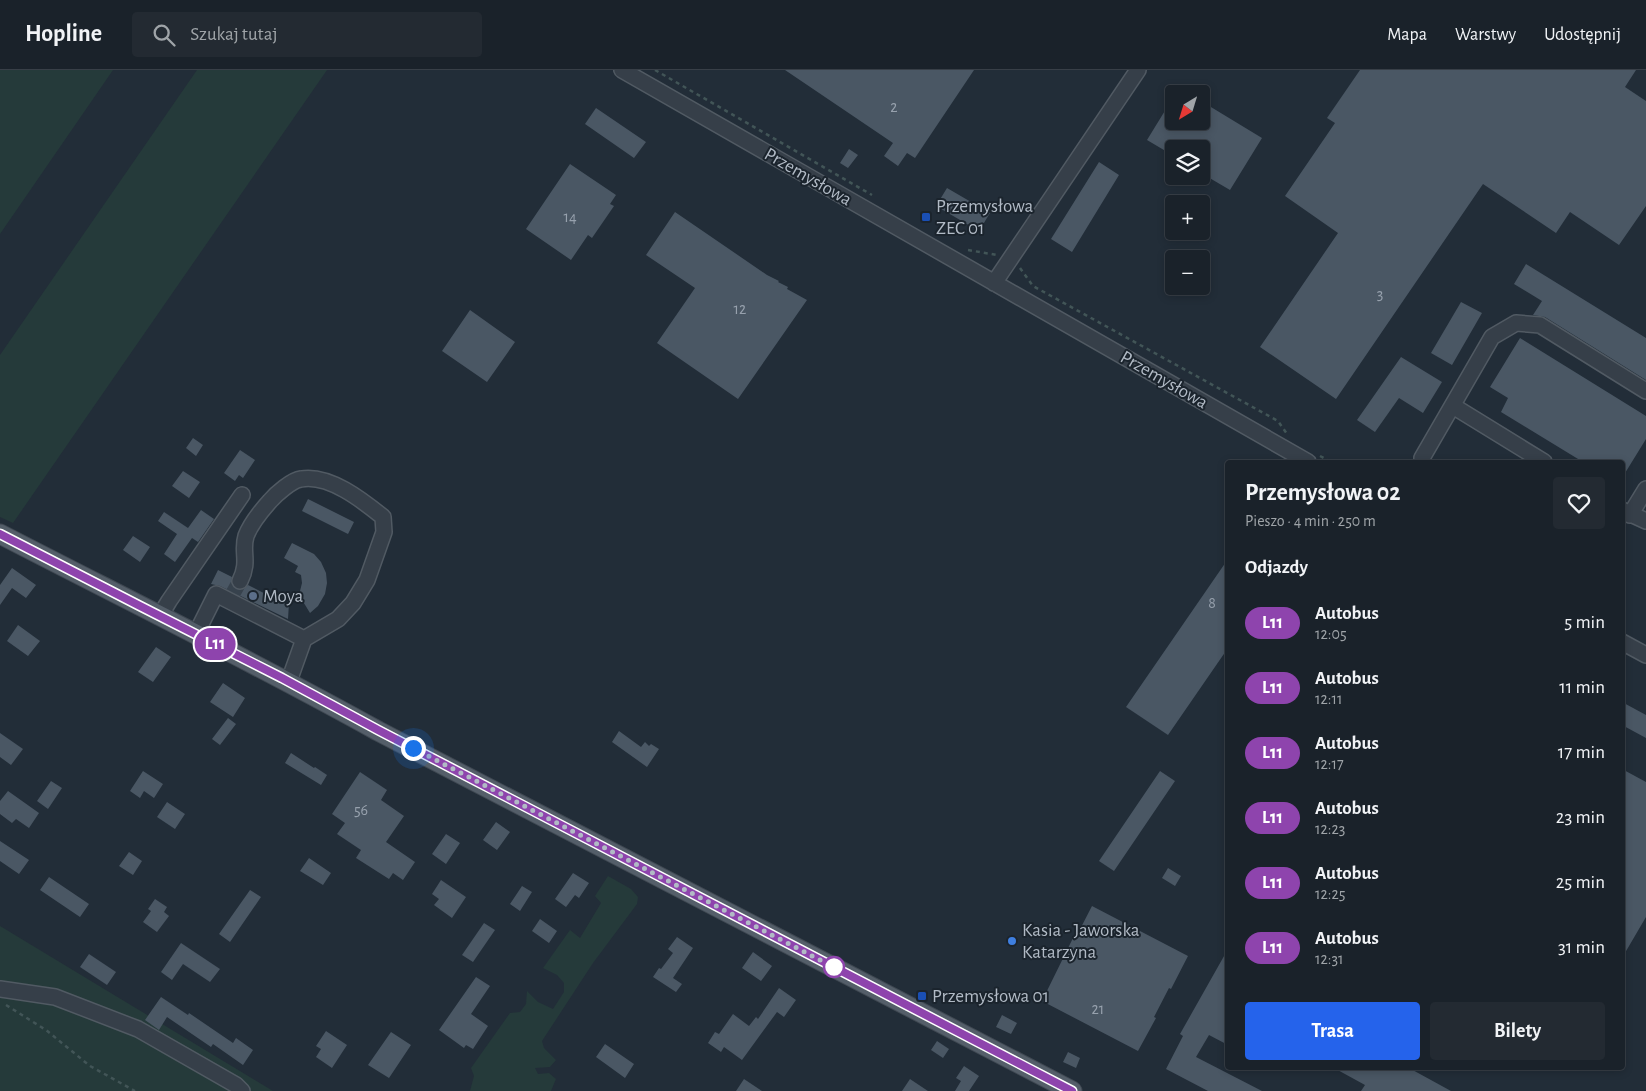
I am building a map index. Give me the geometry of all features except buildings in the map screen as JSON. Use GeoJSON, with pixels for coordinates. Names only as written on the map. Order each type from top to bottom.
{"type":"FeatureCollection","features":[{"type":"Feature","properties":{"kind":"main road"},"geometry":{"type":"LineString","coordinates":[[0,534],[289,681],[378,730],[1072,1091]]}},
{"type":"Feature","properties":{"kind":"street","name":"Przemysłowa"},"geometry":{"type":"LineString","coordinates":[[622,70],[994,283],[1312,458]]}},
{"type":"Feature","properties":{"kind":"street"},"geometry":{"type":"LineString","coordinates":[[994,283],[1138,70]]}},
{"type":"Feature","properties":{"kind":"street"},"geometry":{"type":"LineString","coordinates":[[1422,458],[1492,337],[1516,323],[1540,325],[1646,391]]}},
{"type":"Feature","properties":{"kind":"street"},"geometry":{"type":"LineString","coordinates":[[1453,406],[1541,460]]}},
{"type":"Feature","properties":{"kind":"street"},"geometry":{"type":"LineString","coordinates":[[240,581],[246,569],[244,544],[261,510],[278,492],[300,479],[321,480],[346,490],[383,517],[384,532],[367,580],[352,603],[338,619],[304,640],[289,681]]}},
{"type":"Feature","properties":{"kind":"street"},"geometry":{"type":"LineString","coordinates":[[1646,490],[1626,513],[1646,521]]}},
{"type":"Feature","properties":{"kind":"street"},"geometry":{"type":"LineString","coordinates":[[160,616],[242,495]]}},
{"type":"Feature","properties":{"kind":"street"},"geometry":{"type":"LineString","coordinates":[[196,634],[216,594],[231,598],[304,640]]}},
{"type":"Feature","properties":{"kind":"street"},"geometry":{"type":"LineString","coordinates":[[1625,644],[1646,655]]}},
{"type":"Feature","properties":{"kind":"street"},"geometry":{"type":"LineString","coordinates":[[0,989],[55,997],[138,1029],[236,1085],[242,1091]]}},
{"type":"Feature","properties":{"kind":"path"},"geometry":{"type":"LineString","coordinates":[[655,70],[876,197]]}},
{"type":"Feature","properties":{"kind":"path"},"geometry":{"type":"LineString","coordinates":[[961,246],[970,251],[1004,256]]}},
{"type":"Feature","properties":{"kind":"path"},"geometry":{"type":"LineString","coordinates":[[1017,262],[1033,286],[1278,421],[1291,439]]}},
{"type":"Feature","properties":{"kind":"path"},"geometry":{"type":"LineString","coordinates":[[0,1001],[46,1030],[90,1066],[135,1091]]}},
{"type":"Feature","properties":{"kind":"green space"},"geometry":{"type":"Polygon","coordinates":[[[0,70],[113,70],[0,234],[0,70]]]}},
{"type":"Feature","properties":{"kind":"green space"},"geometry":{"type":"Polygon","coordinates":[[[197,70],[327,70],[13,523],[0,517],[0,355],[197,70]]]}},
{"type":"Feature","properties":{"kind":"green space"},"geometry":{"type":"Polygon","coordinates":[[[608,876],[631,889],[638,897],[637,904],[593,963],[542,1041],[544,1048],[556,1060],[550,1067],[535,1068],[538,1074],[549,1073],[556,1079],[551,1091],[470,1091],[474,1076],[471,1068],[510,1013],[520,1012],[526,1004],[527,991],[538,1002],[553,1009],[564,992],[564,983],[557,975],[543,968],[570,930],[580,938],[601,903],[595,896],[608,876]]]}},
{"type":"Feature","properties":{"kind":"green space"},"geometry":{"type":"Polygon","coordinates":[[[0,926],[273,1091],[0,1091],[0,926]]]}},
{"type":"Feature","properties":{"kind":"tunnel"},"geometry":{"type":"LineString","coordinates":[[232,595],[240,581]]}},
{"type":"Feature","properties":{"kind":"bus line","name":"L11"},"geometry":{"type":"LineString","coordinates":[[0,534],[282,678],[378,730],[1072,1091]]}},
{"type":"Feature","properties":{"kind":"place","name":"Przemysłowa ZEC 01"},"geometry":{"type":"Point","coordinates":[926,217]}},
{"type":"Feature","properties":{"kind":"place","name":"Moya"},"geometry":{"type":"Point","coordinates":[253,596]}},
{"type":"Feature","properties":{"kind":"place","name":"Kasia - Jaworska Katarzyna"},"geometry":{"type":"Point","coordinates":[1012,941]}},
{"type":"Feature","properties":{"kind":"place","name":"Przemysłowa 01"},"geometry":{"type":"Point","coordinates":[922,996]}},
{"type":"Feature","properties":{"kind":"route"},"geometry":{"type":"LineString","coordinates":[[413,748],[841,971],[834,967]]}}]}
